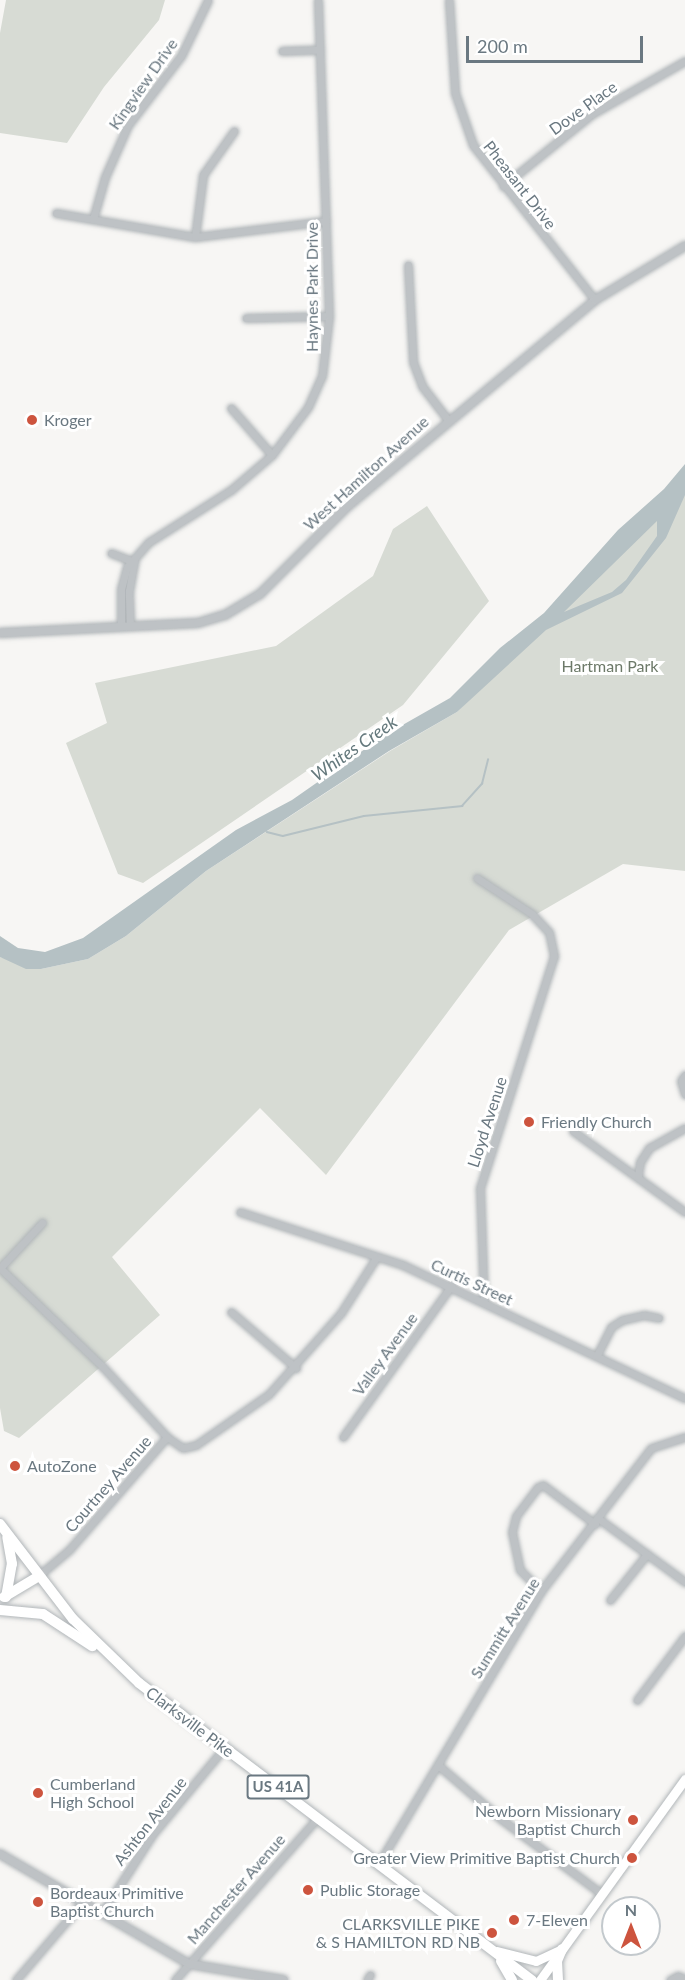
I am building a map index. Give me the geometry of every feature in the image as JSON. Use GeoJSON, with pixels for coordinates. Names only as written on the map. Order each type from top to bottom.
{"type":"FeatureCollection","features":[{"type":"Feature","properties":{"kind":"main road","name":"US 41A"},"geometry":{"type":"LineString","coordinates":[[3,1529],[37,1577]]}},
{"type":"Feature","properties":{"kind":"main road"},"geometry":{"type":"LineString","coordinates":[[3,1529],[12,1564],[3,1598]]}},
{"type":"Feature","properties":{"kind":"main road"},"geometry":{"type":"LineString","coordinates":[[3,1598],[37,1577]]}},
{"type":"Feature","properties":{"kind":"main road","name":"Clarksville Pike"},"geometry":{"type":"LineString","coordinates":[[37,1577],[111,1658],[164,1704],[318,1817],[532,1980]]}},
{"type":"Feature","properties":{"kind":"main road"},"geometry":{"type":"LineString","coordinates":[[0,1610],[43,1614],[111,1658]]}},
{"type":"Feature","properties":{"kind":"main road"},"geometry":{"type":"LineString","coordinates":[[540,1980],[685,1779]]}},
{"type":"Feature","properties":{"kind":"main road"},"geometry":{"type":"LineString","coordinates":[[489,1948],[536,1961],[562,1949]]}},
{"type":"Feature","properties":{"kind":"main road"},"geometry":{"type":"LineString","coordinates":[[489,1948],[512,1980]]}},
{"type":"Feature","properties":{"kind":"main road"},"geometry":{"type":"LineString","coordinates":[[558,1980],[557,1961],[562,1949]]}},
{"type":"Feature","properties":{"kind":"street","name":"Kingview Drive"},"geometry":{"type":"LineString","coordinates":[[93,219],[105,177],[128,125],[181,56],[208,0]]}},
{"type":"Feature","properties":{"kind":"street","name":"Haynes Park Drive"},"geometry":{"type":"LineString","coordinates":[[125,626],[120,598],[127,567],[134,562],[149,542],[231,490],[272,454],[308,407],[322,376],[329,316],[318,0]]}},
{"type":"Feature","properties":{"kind":"street","name":"Pheasant Drive"},"geometry":{"type":"LineString","coordinates":[[449,0],[454,83],[464,126],[503,186],[595,300]]}},
{"type":"Feature","properties":{"kind":"street"},"geometry":{"type":"LineString","coordinates":[[282,51],[320,50]]}},
{"type":"Feature","properties":{"kind":"street","name":"Dove Place"},"geometry":{"type":"LineString","coordinates":[[503,186],[592,114],[685,61]]}},
{"type":"Feature","properties":{"kind":"street"},"geometry":{"type":"LineString","coordinates":[[195,237],[203,175],[234,131]]}},
{"type":"Feature","properties":{"kind":"street"},"geometry":{"type":"LineString","coordinates":[[57,213],[195,237],[326,221]]}},
{"type":"Feature","properties":{"kind":"street","name":"West Hamilton Avenue"},"geometry":{"type":"LineString","coordinates":[[0,633],[198,623],[225,615],[260,594],[348,506],[448,420],[595,300],[685,246]]}},
{"type":"Feature","properties":{"kind":"street"},"geometry":{"type":"LineString","coordinates":[[408,264],[413,362],[422,386],[448,420]]}},
{"type":"Feature","properties":{"kind":"street"},"geometry":{"type":"LineString","coordinates":[[246,318],[329,316]]}},
{"type":"Feature","properties":{"kind":"street"},"geometry":{"type":"LineString","coordinates":[[231,408],[272,454]]}},
{"type":"Feature","properties":{"kind":"street"},"geometry":{"type":"LineString","coordinates":[[111,553],[134,562],[125,626]]}},
{"type":"Feature","properties":{"kind":"street"},"geometry":{"type":"LineString","coordinates":[[120,598],[128,598]]}},
{"type":"Feature","properties":{"kind":"street","name":"Lloyd Avenue"},"geometry":{"type":"LineString","coordinates":[[477,878],[532,914],[549,932],[554,956],[480,1188],[484,1301]]}},
{"type":"Feature","properties":{"kind":"street"},"geometry":{"type":"LineString","coordinates":[[683,1093],[685,1075]]}},
{"type":"Feature","properties":{"kind":"street"},"geometry":{"type":"LineString","coordinates":[[638,1176],[640,1162],[649,1148],[685,1128]]}},
{"type":"Feature","properties":{"kind":"street"},"geometry":{"type":"LineString","coordinates":[[573,1131],[685,1212]]}},
{"type":"Feature","properties":{"kind":"street","name":"Curtis Street"},"geometry":{"type":"LineString","coordinates":[[240,1212],[451,1286],[685,1398]]}},
{"type":"Feature","properties":{"kind":"street"},"geometry":{"type":"LineString","coordinates":[[42,1223],[0,1268],[102,1365],[167,1437]]}},
{"type":"Feature","properties":{"kind":"street","name":"Courtney Avenue"},"geometry":{"type":"LineString","coordinates":[[37,1577],[69,1550],[167,1437],[183,1448],[196,1445],[269,1394],[296,1368],[357,1292],[376,1258]]}},
{"type":"Feature","properties":{"kind":"street","name":"Valley Avenue"},"geometry":{"type":"LineString","coordinates":[[343,1437],[451,1286]]}},
{"type":"Feature","properties":{"kind":"street"},"geometry":{"type":"LineString","coordinates":[[231,1312],[296,1368]]}},
{"type":"Feature","properties":{"kind":"street"},"geometry":{"type":"LineString","coordinates":[[597,1355],[611,1328],[622,1320],[644,1315],[659,1318]]}},
{"type":"Feature","properties":{"kind":"street","name":"Summitt Avenue"},"geometry":{"type":"LineString","coordinates":[[379,1863],[541,1591],[651,1448],[685,1437]]}},
{"type":"Feature","properties":{"kind":"street"},"geometry":{"type":"LineString","coordinates":[[541,1591],[523,1575],[513,1551],[512,1532],[516,1516],[538,1487],[543,1485],[685,1582]]}},
{"type":"Feature","properties":{"kind":"street"},"geometry":{"type":"LineString","coordinates":[[610,1600],[647,1554]]}},
{"type":"Feature","properties":{"kind":"street"},"geometry":{"type":"LineString","coordinates":[[637,1700],[685,1636]]}},
{"type":"Feature","properties":{"kind":"street","name":"Ashton Avenue"},"geometry":{"type":"LineString","coordinates":[[102,1913],[152,1835],[224,1748]]}},
{"type":"Feature","properties":{"kind":"street"},"geometry":{"type":"LineString","coordinates":[[438,1765],[501,1819],[602,1894]]}},
{"type":"Feature","properties":{"kind":"street","name":"Manchester Avenue"},"geometry":{"type":"LineString","coordinates":[[175,1980],[318,1817]]}},
{"type":"Feature","properties":{"kind":"street"},"geometry":{"type":"LineString","coordinates":[[0,1854],[189,1964],[284,1980]]}},
{"type":"Feature","properties":{"kind":"street"},"geometry":{"type":"LineString","coordinates":[[16,1980],[82,1903]]}},
{"type":"Feature","properties":{"kind":"street"},"geometry":{"type":"LineString","coordinates":[[670,1980],[678,1976],[685,1979]]}},
{"type":"Feature","properties":{"kind":"green space"},"geometry":{"type":"Polygon","coordinates":[[[6,0],[165,0],[159,20],[104,87],[67,143],[0,133],[0,33],[6,0]]]}},
{"type":"Feature","properties":{"kind":"green space","name":"Hartman Park"},"geometry":{"type":"Polygon","coordinates":[[[685,480],[685,871],[623,864],[509,930],[326,1175],[260,1108],[112,1257],[160,1315],[19,1438],[4,1431],[0,1408],[0,957],[41,969],[88,959],[126,936],[206,871],[390,751],[457,712],[685,480]]]}},
{"type":"Feature","properties":{"kind":"green space"},"geometry":{"type":"Polygon","coordinates":[[[427,506],[489,601],[403,705],[143,883],[118,874],[66,743],[107,723],[95,683],[276,646],[373,576],[393,529],[427,506]]]}},
{"type":"Feature","properties":{"kind":"shaded area"},"geometry":{"type":"Polygon","coordinates":[[[685,464],[685,495],[666,538],[622,593],[546,630],[457,712],[389,751],[206,871],[126,936],[88,959],[41,969],[26,969],[0,957],[0,936],[18,948],[45,952],[83,938],[236,830],[292,800],[385,735],[450,698],[500,648],[544,613],[618,530],[664,489],[685,464]],[[657,521],[564,612],[612,592],[626,580],[657,536],[657,521]]]}},
{"type":"Feature","properties":{"kind":"waterway"},"geometry":{"type":"LineString","coordinates":[[267,832],[283,836],[364,816],[462,806],[482,784],[488,760]]}},
{"type":"Feature","properties":{"kind":"place","name":"Kroger"},"geometry":{"type":"Point","coordinates":[32,420]}},
{"type":"Feature","properties":{"kind":"place","name":"Friendly Church"},"geometry":{"type":"Point","coordinates":[529,1122]}},
{"type":"Feature","properties":{"kind":"place","name":"AutoZone"},"geometry":{"type":"Point","coordinates":[15,1466]}},
{"type":"Feature","properties":{"kind":"place","name":"Cumberland High School"},"geometry":{"type":"Point","coordinates":[38,1793]}},
{"type":"Feature","properties":{"kind":"place","name":"Newborn Missionary Baptist Church"},"geometry":{"type":"Point","coordinates":[633,1820]}},
{"type":"Feature","properties":{"kind":"place","name":"Greater View Primitive Baptist Church"},"geometry":{"type":"Point","coordinates":[632,1858]}},
{"type":"Feature","properties":{"kind":"place","name":"Public Storage"},"geometry":{"type":"Point","coordinates":[308,1890]}},
{"type":"Feature","properties":{"kind":"place","name":"Bordeaux Primitive Baptist Church"},"geometry":{"type":"Point","coordinates":[38,1902]}},
{"type":"Feature","properties":{"kind":"place","name":"7-Eleven"},"geometry":{"type":"Point","coordinates":[514,1920]}},
{"type":"Feature","properties":{"kind":"place","name":"CLARKSVILLE PIKE & S HAMILTON RD NB"},"geometry":{"type":"Point","coordinates":[492,1933]}},
{"type":"Feature","properties":{"kind":"water label","name":"Whites Creek"},"geometry":{"type":"Point","coordinates":[354,748]}}]}
